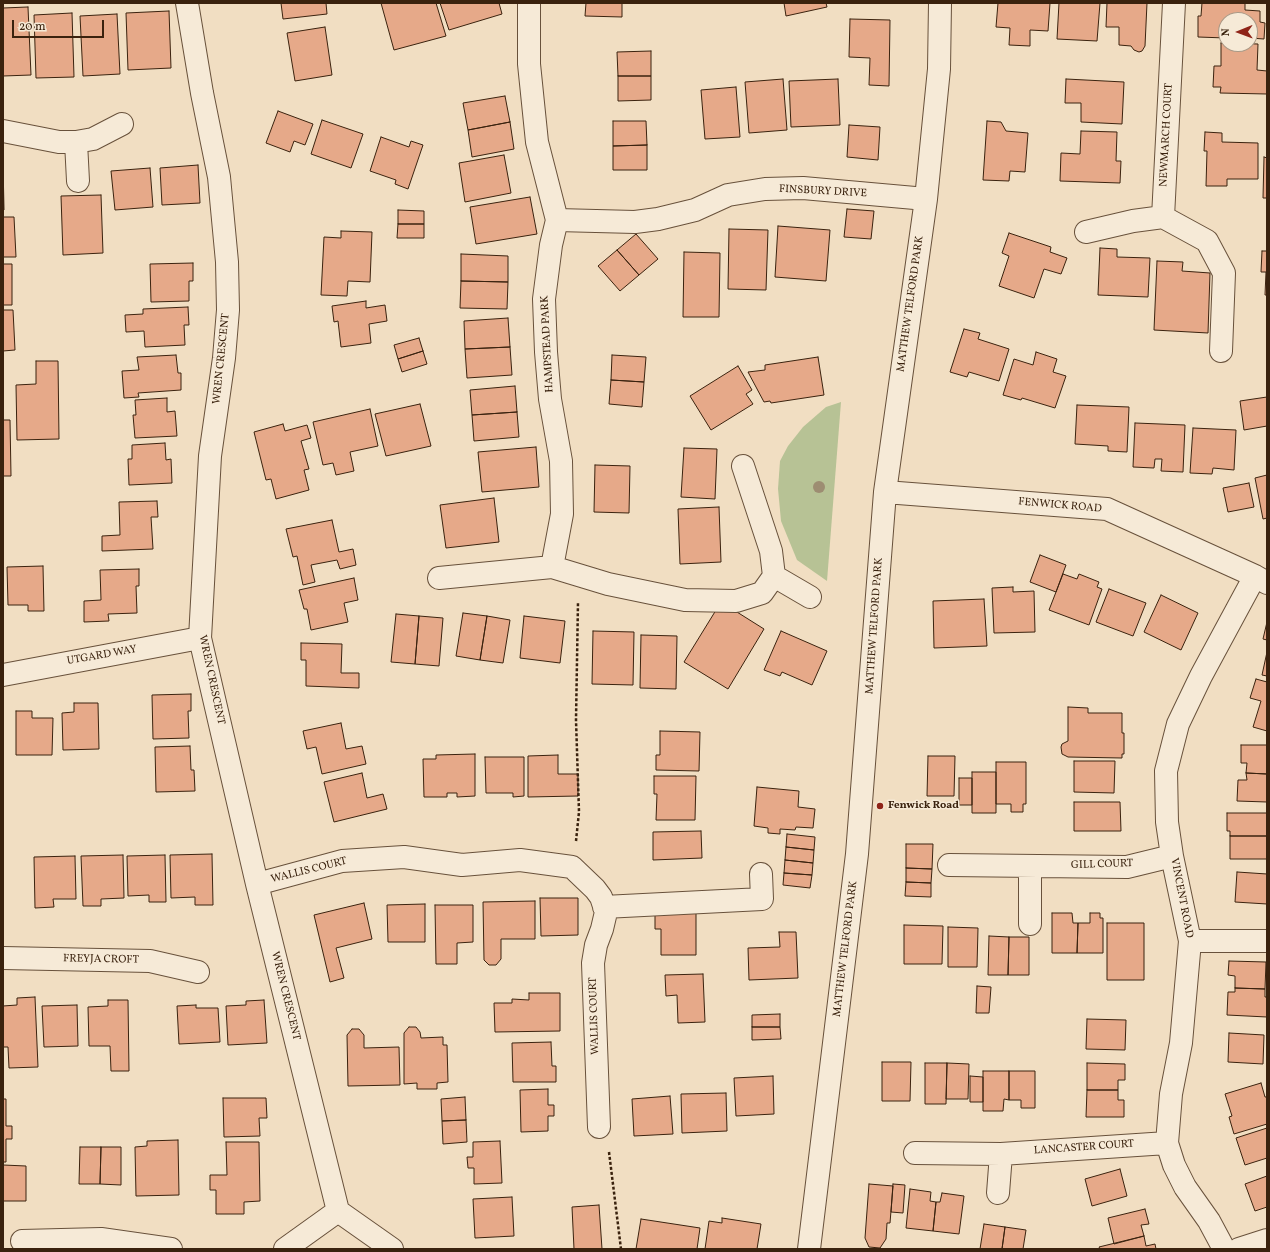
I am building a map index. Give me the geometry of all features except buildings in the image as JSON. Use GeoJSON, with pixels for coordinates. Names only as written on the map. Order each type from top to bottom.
{"type":"FeatureCollection","features":[{"type":"Feature","properties":{"kind":"street","name":"WREN CRESCENT"},"geometry":{"type":"LineString","coordinates":[[187,3],[202,93],[219,177],[227,269],[228,310],[224,358],[210,456],[200,638],[257,884],[338,1211]]}},
{"type":"Feature","properties":{"kind":"street","name":"HAMPSTEAD PARK"},"geometry":{"type":"LineString","coordinates":[[529,3],[529,64],[537,142],[556,220],[544,299],[550,399],[561,461],[562,514],[552,567]]}},
{"type":"Feature","properties":{"kind":"street","name":"MATTHEW TELFORD PARK"},"geometry":{"type":"LineString","coordinates":[[809,1249],[857,854],[886,492],[926,199],[939,69],[940,3]]}},
{"type":"Feature","properties":{"kind":"street","name":"NEWMARCH COURT"},"geometry":{"type":"LineString","coordinates":[[1163,217],[1174,3]]}},
{"type":"Feature","properties":{"kind":"street"},"geometry":{"type":"LineString","coordinates":[[3,131],[52,140],[76,142],[93,139],[122,124]]}},
{"type":"Feature","properties":{"kind":"street"},"geometry":{"type":"LineString","coordinates":[[76,142],[78,182]]}},
{"type":"Feature","properties":{"kind":"street","name":"FINSBURY DRIVE"},"geometry":{"type":"LineString","coordinates":[[556,220],[634,222],[658,219],[695,210],[728,195],[765,189],[803,188],[926,199]]}},
{"type":"Feature","properties":{"kind":"street"},"geometry":{"type":"LineString","coordinates":[[1086,232],[1133,221],[1163,217],[1207,241],[1224,273],[1221,351]]}},
{"type":"Feature","properties":{"kind":"street"},"geometry":{"type":"LineString","coordinates":[[439,578],[552,567],[608,584],[685,600],[736,600],[762,593],[774,576],[771,551],[743,466]]}},
{"type":"Feature","properties":{"kind":"street","name":"FENWICK ROAD"},"geometry":{"type":"LineString","coordinates":[[886,492],[1107,509],[1261,579]]}},
{"type":"Feature","properties":{"kind":"street"},"geometry":{"type":"LineString","coordinates":[[774,576],[810,597]]}},
{"type":"Feature","properties":{"kind":"street","name":"VINCENT ROAD"},"geometry":{"type":"LineString","coordinates":[[1224,1249],[1208,1221],[1185,1187],[1174,1166],[1167,1143],[1171,1094],[1181,1043],[1190,941],[1172,856],[1167,822],[1166,772],[1178,724],[1201,676],[1261,579]]}},
{"type":"Feature","properties":{"kind":"street","name":"UTGARD WAY"},"geometry":{"type":"LineString","coordinates":[[3,674],[200,638]]}},
{"type":"Feature","properties":{"kind":"street","name":"GILL COURT"},"geometry":{"type":"LineString","coordinates":[[949,865],[1127,867],[1172,856]]}},
{"type":"Feature","properties":{"kind":"street","name":"WALLIS COURT"},"geometry":{"type":"LineString","coordinates":[[257,884],[342,861],[404,857],[462,865],[520,860],[572,867]]}},
{"type":"Feature","properties":{"kind":"street"},"geometry":{"type":"LineString","coordinates":[[1030,866],[1030,924]]}},
{"type":"Feature","properties":{"kind":"street"},"geometry":{"type":"LineString","coordinates":[[572,867],[595,889],[601,897],[604,906],[762,899],[761,874]]}},
{"type":"Feature","properties":{"kind":"street","name":"WALLIS COURT"},"geometry":{"type":"LineString","coordinates":[[598,1127],[593,963],[596,945],[602,930],[606,912],[604,906]]}},
{"type":"Feature","properties":{"kind":"street"},"geometry":{"type":"LineString","coordinates":[[1190,941],[1267,941]]}},
{"type":"Feature","properties":{"kind":"street","name":"FREYJA CROFT"},"geometry":{"type":"LineString","coordinates":[[3,958],[150,961],[198,972]]}},
{"type":"Feature","properties":{"kind":"street","name":"LANCASTER COURT"},"geometry":{"type":"LineString","coordinates":[[915,1154],[1001,1154],[1167,1143]]}},
{"type":"Feature","properties":{"kind":"street"},"geometry":{"type":"LineString","coordinates":[[998,1193],[1001,1154]]}},
{"type":"Feature","properties":{"kind":"street"},"geometry":{"type":"LineString","coordinates":[[285,1249],[338,1211],[392,1249]]}},
{"type":"Feature","properties":{"kind":"street"},"geometry":{"type":"LineString","coordinates":[[22,1241],[101,1240],[171,1249]]}},
{"type":"Feature","properties":{"kind":"street"},"geometry":{"type":"LineString","coordinates":[[1239,1249],[1267,1240]]}},
{"type":"Feature","properties":{"kind":"path"},"geometry":{"type":"LineString","coordinates":[[572,867],[579,812],[576,720],[578,597]]}},
{"type":"Feature","properties":{"kind":"path"},"geometry":{"type":"LineString","coordinates":[[598,1127],[606,1130],[621,1249]]}},
{"type":"Feature","properties":{"kind":"green space"},"geometry":{"type":"Polygon","coordinates":[[[841,402],[827,581],[797,560],[781,521],[778,489],[780,461],[788,446],[803,427],[826,407],[841,402]]]}},
{"type":"Feature","properties":{"kind":"place","name":"Fenwick Road"},"geometry":{"type":"Point","coordinates":[880,806]}}]}
